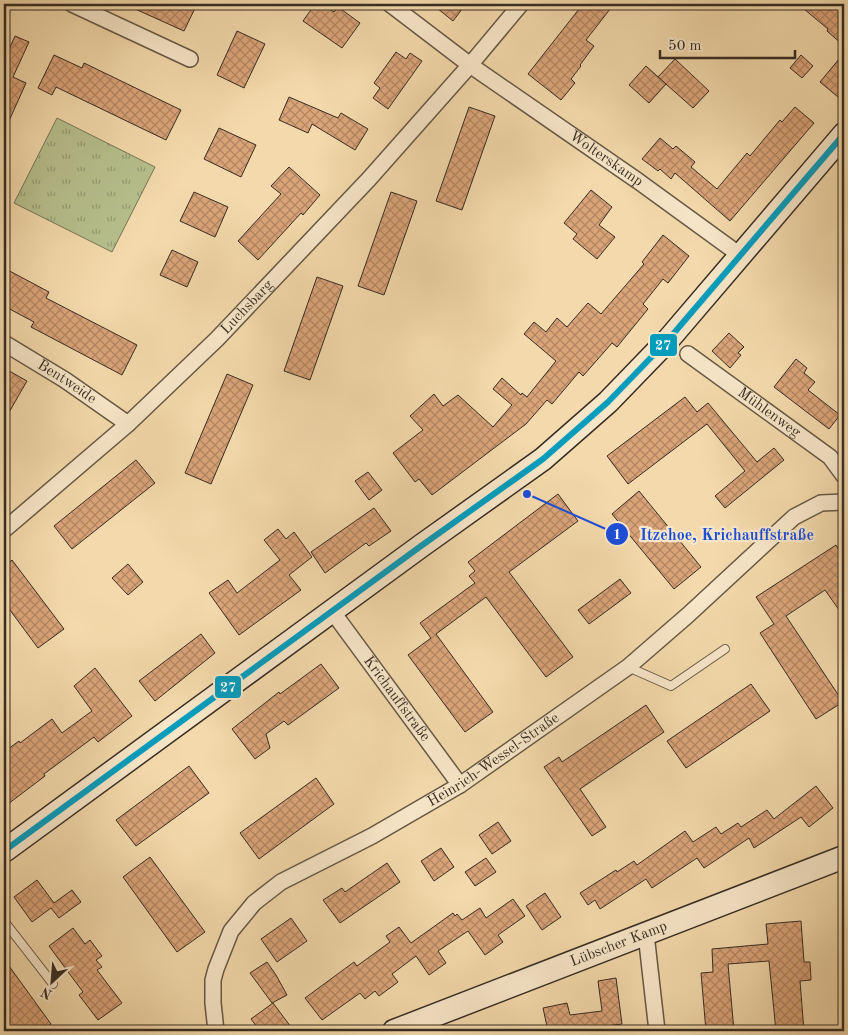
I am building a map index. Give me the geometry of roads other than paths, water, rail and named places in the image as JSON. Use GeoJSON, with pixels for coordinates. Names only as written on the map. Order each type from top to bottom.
{"type":"FeatureCollection","features":[{"type":"Feature","properties":{"kind":"main road"},"geometry":{"type":"LineString","coordinates":[[4,851],[332,611],[518,478],[580,428],[668,340],[844,134]]}},
{"type":"Feature","properties":{"kind":"main road","name":"Lübscher Kamp"},"geometry":{"type":"LineString","coordinates":[[407,1029],[844,857]]}},
{"type":"Feature","properties":{"kind":"street"},"geometry":{"type":"LineString","coordinates":[[72,4],[190,59]]}},
{"type":"Feature","properties":{"kind":"street","name":"Wolterskamp"},"geometry":{"type":"LineString","coordinates":[[390,4],[470,65],[638,181],[740,255]]}},
{"type":"Feature","properties":{"kind":"street"},"geometry":{"type":"LineString","coordinates":[[470,65],[521,4]]}},
{"type":"Feature","properties":{"kind":"street","name":"Luchsbarg"},"geometry":{"type":"LineString","coordinates":[[4,530],[128,424],[231,324],[369,179],[470,65]]}},
{"type":"Feature","properties":{"kind":"street","name":"Bentweide"},"geometry":{"type":"LineString","coordinates":[[4,344],[65,380],[128,424]]}},
{"type":"Feature","properties":{"kind":"street","name":"Mühlenweg"},"geometry":{"type":"LineString","coordinates":[[688,354],[830,457],[844,476]]}},
{"type":"Feature","properties":{"kind":"street","name":"Heinrich-Wessel-Straße"},"geometry":{"type":"LineString","coordinates":[[216,1031],[213,980],[216,969],[231,931],[254,903],[281,882],[372,836],[460,785],[628,667],[688,616],[794,517],[822,504],[844,502]]}},
{"type":"Feature","properties":{"kind":"street","name":"Krichauffstraße"},"geometry":{"type":"LineString","coordinates":[[332,611],[460,785]]}},
{"type":"Feature","properties":{"kind":"street"},"geometry":{"type":"LineString","coordinates":[[646,934],[657,1031]]}},
{"type":"Feature","properties":{"kind":"lane"},"geometry":{"type":"LineString","coordinates":[[628,667],[671,686],[724,649]]}},
{"type":"Feature","properties":{"kind":"lane"},"geometry":{"type":"LineString","coordinates":[[4,921],[53,984]]}},
{"type":"Feature","properties":{"kind":"place","name":"Itzehoe, Krichauffstraße"},"geometry":{"type":"Point","coordinates":[527,494]}}]}
